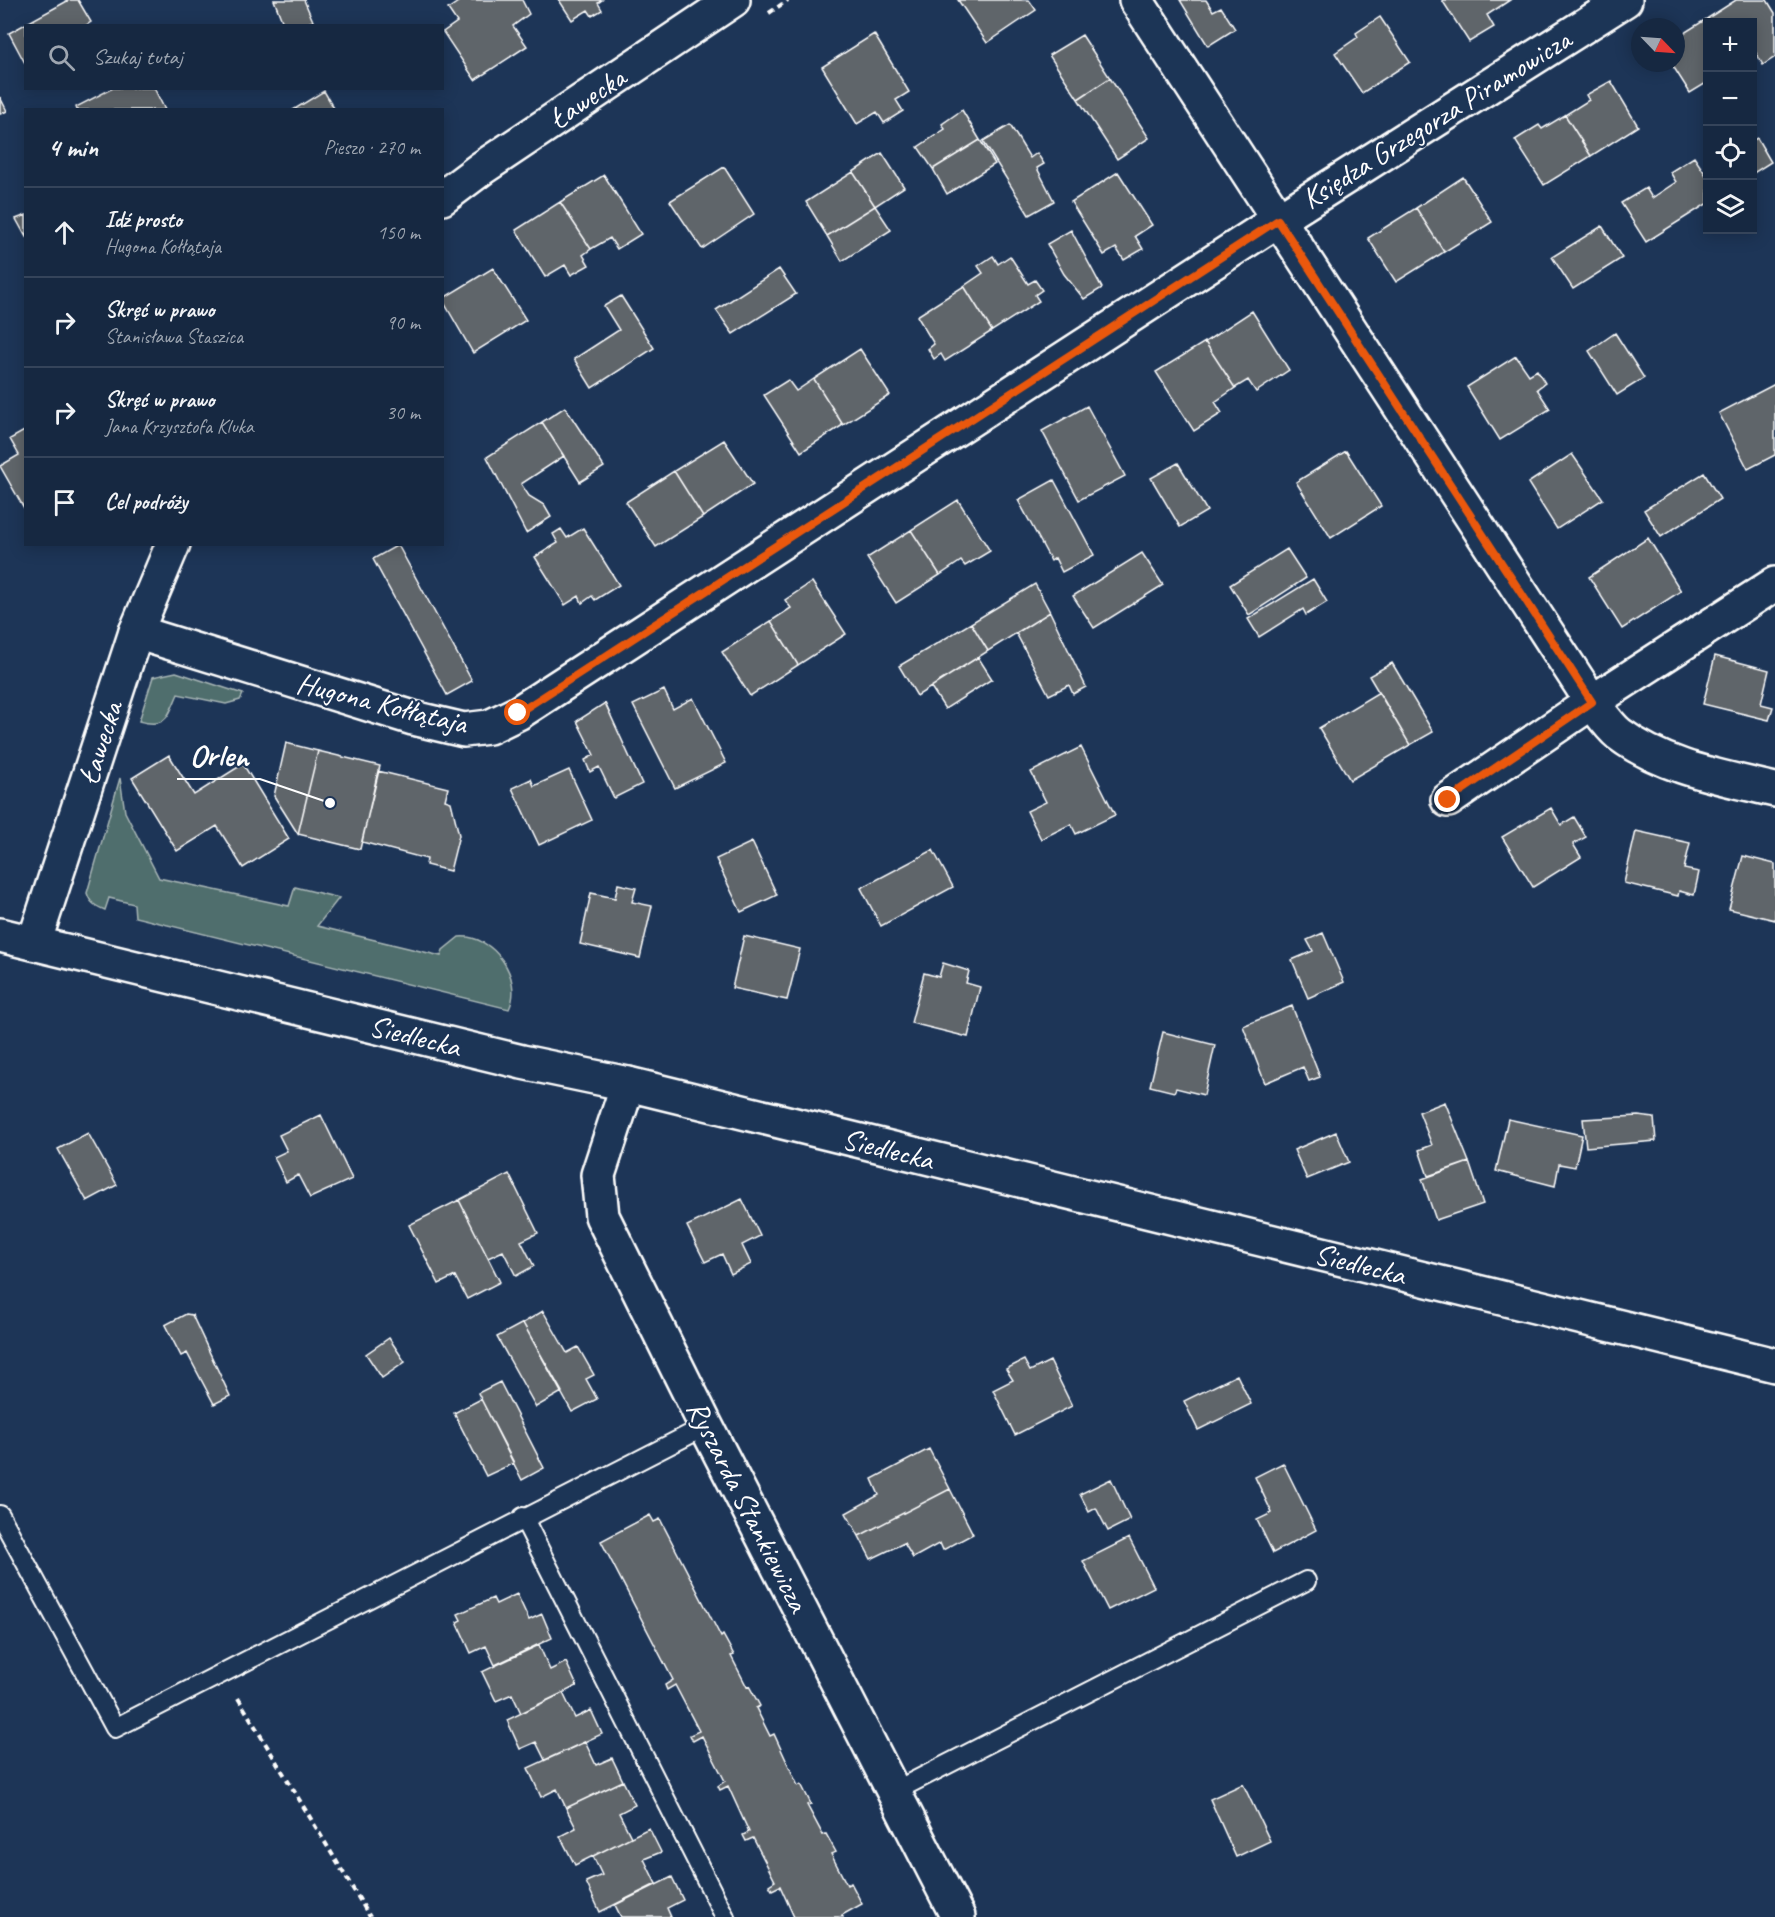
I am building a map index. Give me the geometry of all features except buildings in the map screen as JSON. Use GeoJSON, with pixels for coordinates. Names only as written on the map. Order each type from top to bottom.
{"type":"FeatureCollection","features":[{"type":"Feature","properties":{"kind":"street","name":"Ławecka"},"geometry":{"type":"LineString","coordinates":[[444,196],[482,168],[733,0]]}},
{"type":"Feature","properties":{"kind":"street"},"geometry":{"type":"LineString","coordinates":[[1136,0],[1592,702],[1617,733],[1652,755],[1687,768],[1775,790]]}},
{"type":"Feature","properties":{"kind":"street","name":"Księdza Grzegorza Piramowicza"},"geometry":{"type":"LineString","coordinates":[[1278,220],[1625,0]]}},
{"type":"Feature","properties":{"kind":"street","name":"Hugona Kołłątaja"},"geometry":{"type":"LineString","coordinates":[[136,632],[413,718],[464,730],[489,727],[518,713],[1278,220]]}},
{"type":"Feature","properties":{"kind":"street","name":"Ławecka"},"geometry":{"type":"LineString","coordinates":[[34,943],[136,632],[172,546]]}},
{"type":"Feature","properties":{"kind":"street"},"geometry":{"type":"LineString","coordinates":[[1448,800],[1592,702],[1775,584]]}},
{"type":"Feature","properties":{"kind":"street","name":"Siedlecka"},"geometry":{"type":"LineString","coordinates":[[0,935],[522,1062],[628,1084],[1775,1365]]}},
{"type":"Feature","properties":{"kind":"street","name":"Ryszarda Stankiewicza"},"geometry":{"type":"LineString","coordinates":[[628,1084],[598,1175],[602,1216],[706,1426],[958,1917]]}},
{"type":"Feature","properties":{"kind":"lane"},"geometry":{"type":"LineString","coordinates":[[0,1515],[115,1728],[523,1517],[706,1426]]}},
{"type":"Feature","properties":{"kind":"lane"},"geometry":{"type":"LineString","coordinates":[[523,1517],[725,1917]]}},
{"type":"Feature","properties":{"kind":"lane"},"geometry":{"type":"LineString","coordinates":[[895,1791],[1306,1581]]}},
{"type":"Feature","properties":{"kind":"path"},"geometry":{"type":"LineString","coordinates":[[222,1672],[370,1917]]}},
{"type":"Feature","properties":{"kind":"green space"},"geometry":{"type":"Polygon","coordinates":[[[176,672],[243,694],[240,700],[226,704],[178,694],[169,714],[161,722],[139,721],[153,677],[176,672]]]}},
{"type":"Feature","properties":{"kind":"green space"},"geometry":{"type":"Polygon","coordinates":[[[120,778],[125,812],[159,878],[289,906],[295,887],[339,898],[317,926],[441,956],[443,950],[459,937],[472,938],[494,950],[509,972],[513,997],[509,1009],[135,917],[134,904],[109,898],[105,910],[96,906],[91,902],[87,893],[120,778]]]}},
{"type":"Feature","properties":{"kind":"place","name":"Orlen"},"geometry":{"type":"Point","coordinates":[330,803]}},
{"type":"Feature","properties":{"kind":"route"},"geometry":{"type":"LineString","coordinates":[[518,713],[1278,220],[1592,702],[1448,800]]}}]}
